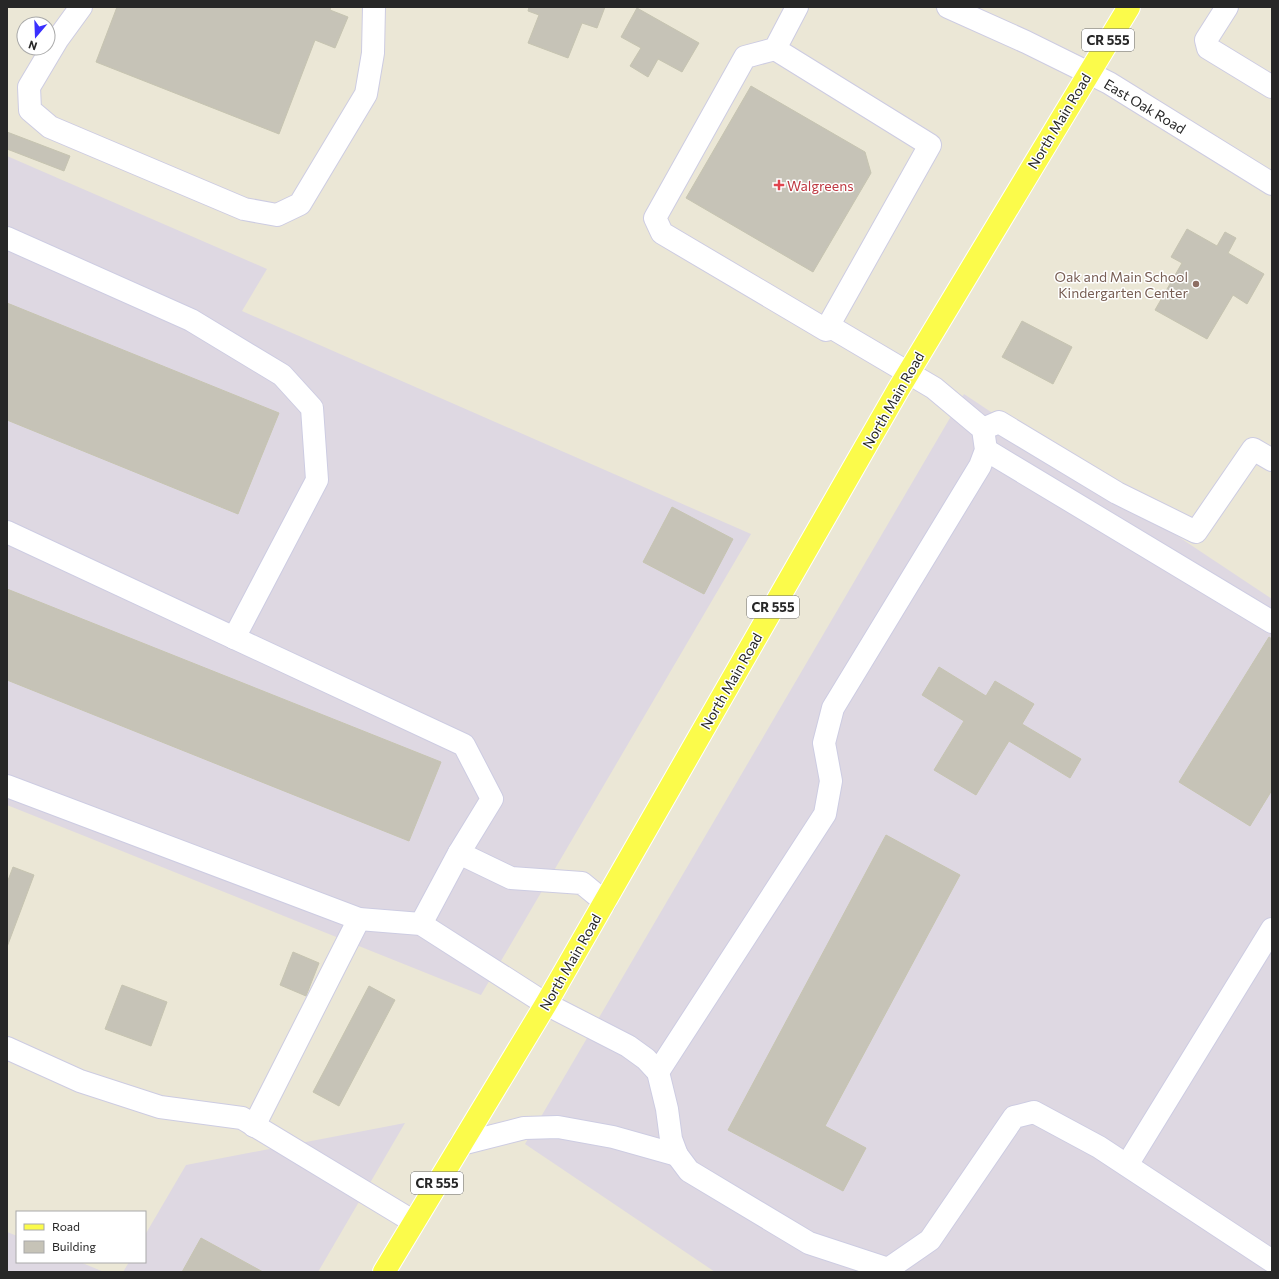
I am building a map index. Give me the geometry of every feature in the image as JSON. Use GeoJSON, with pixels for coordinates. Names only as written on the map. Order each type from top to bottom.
{"type":"FeatureCollection","features":[{"type":"Feature","properties":{"kind":"main road","name":"North Main Road"},"geometry":{"type":"LineString","coordinates":[[384,1272],[546,1004],[908,374],[1088,72],[1129,7]]}},
{"type":"Feature","properties":{"kind":"street"},"geometry":{"type":"LineString","coordinates":[[81,7],[57,40],[29,87],[30,110],[50,127],[244,209],[277,215],[300,204],[366,94],[373,53],[374,7]]}},
{"type":"Feature","properties":{"kind":"street"},"geometry":{"type":"LineString","coordinates":[[775,49],[797,7]]}},
{"type":"Feature","properties":{"kind":"street","name":"East Oak Road"},"geometry":{"type":"LineString","coordinates":[[948,7],[1026,42],[1109,83],[1272,184]]}},
{"type":"Feature","properties":{"kind":"street"},"geometry":{"type":"LineString","coordinates":[[1223,8],[1206,40],[1208,48],[1272,87]]}},
{"type":"Feature","properties":{"kind":"street"},"geometry":{"type":"LineString","coordinates":[[775,49],[930,144],[826,330],[662,233],[655,218],[745,57],[775,49]]}},
{"type":"Feature","properties":{"kind":"street"},"geometry":{"type":"LineString","coordinates":[[7,238],[191,320],[282,375],[312,408],[317,480],[234,638]]}},
{"type":"Feature","properties":{"kind":"street"},"geometry":{"type":"LineString","coordinates":[[829,326],[934,388],[985,440],[1272,622]]}},
{"type":"Feature","properties":{"kind":"street"},"geometry":{"type":"LineString","coordinates":[[658,1072],[825,814],[831,781],[824,743],[833,708],[980,466],[985,440],[1000,422],[1118,494],[1196,532],[1253,449],[1272,460]]}},
{"type":"Feature","properties":{"kind":"street"},"geometry":{"type":"LineString","coordinates":[[7,532],[464,745],[492,799],[459,853],[421,924]]}},
{"type":"Feature","properties":{"kind":"street"},"geometry":{"type":"LineString","coordinates":[[7,786],[359,919],[421,924],[546,1004],[628,1046],[646,1059],[658,1072],[667,1108],[671,1139],[677,1155],[689,1170],[809,1243],[892,1270],[930,1240],[1014,1117],[1034,1112],[1099,1147],[1272,1261]]}},
{"type":"Feature","properties":{"kind":"street"},"geometry":{"type":"LineString","coordinates":[[459,853],[511,878],[582,883],[605,902]]}},
{"type":"Feature","properties":{"kind":"street"},"geometry":{"type":"LineString","coordinates":[[254,1126],[359,919]]}},
{"type":"Feature","properties":{"kind":"street"},"geometry":{"type":"LineString","coordinates":[[1127,1165],[1272,929]]}},
{"type":"Feature","properties":{"kind":"street"},"geometry":{"type":"LineString","coordinates":[[7,1048],[80,1080],[160,1107],[242,1118],[414,1222]]}},
{"type":"Feature","properties":{"kind":"street"},"geometry":{"type":"LineString","coordinates":[[461,1144],[524,1128],[558,1127],[613,1136],[677,1155]]}},
{"type":"Feature","properties":{"kind":"shaded area"},"geometry":{"type":"Polygon","coordinates":[[[7,156],[267,269],[242,311],[751,534],[481,995],[7,805],[7,156]]]}},
{"type":"Feature","properties":{"kind":"shaded area"},"geometry":{"type":"Polygon","coordinates":[[[964,394],[1272,599],[1272,1272],[715,1272],[525,1144],[964,394]]]}},
{"type":"Feature","properties":{"kind":"shaded area"},"geometry":{"type":"Polygon","coordinates":[[[405,1123],[318,1272],[123,1272],[128,1263],[146,1263],[146,1233],[186,1165],[405,1123]]]}},
{"type":"Feature","properties":{"kind":"shaded area"},"geometry":{"type":"Polygon","coordinates":[[[7,1232],[16,1236],[16,1263],[82,1263],[104,1272],[7,1272],[7,1232]]]}},
{"type":"Feature","properties":{"kind":"building"},"geometry":{"type":"Polygon","coordinates":[[[117,7],[331,7],[330,10],[348,17],[335,48],[315,40],[279,134],[96,62],[117,7]]]}},
{"type":"Feature","properties":{"kind":"building"},"geometry":{"type":"Polygon","coordinates":[[[529,7],[605,7],[597,28],[582,23],[568,58],[528,43],[539,15],[528,11],[529,7]]]}},
{"type":"Feature","properties":{"kind":"building"},"geometry":{"type":"Polygon","coordinates":[[[637,8],[699,43],[682,72],[658,59],[648,77],[630,66],[641,48],[621,37],[637,8]]]}},
{"type":"Feature","properties":{"kind":"building","name":"Walgreens"},"geometry":{"type":"Polygon","coordinates":[[[751,86],[865,152],[871,173],[813,272],[686,198],[751,86]]]}},
{"type":"Feature","properties":{"kind":"building"},"geometry":{"type":"Polygon","coordinates":[[[7,132],[70,156],[64,171],[7,149],[7,132]]]}},
{"type":"Feature","properties":{"kind":"building"},"geometry":{"type":"Polygon","coordinates":[[[1187,229],[1217,246],[1225,232],[1236,238],[1228,253],[1264,274],[1247,304],[1233,295],[1207,339],[1155,310],[1182,263],[1171,257],[1187,229]]]}},
{"type":"Feature","properties":{"kind":"building"},"geometry":{"type":"Polygon","coordinates":[[[7,303],[279,413],[238,514],[7,420],[7,303]]]}},
{"type":"Feature","properties":{"kind":"building"},"geometry":{"type":"Polygon","coordinates":[[[1022,321],[1072,347],[1053,384],[1002,357],[1022,321]]]}},
{"type":"Feature","properties":{"kind":"building"},"geometry":{"type":"Polygon","coordinates":[[[672,507],[733,539],[704,594],[643,562],[672,507]]]}},
{"type":"Feature","properties":{"kind":"building"},"geometry":{"type":"Polygon","coordinates":[[[7,589],[441,762],[409,841],[7,680],[7,589]]]}},
{"type":"Feature","properties":{"kind":"building"},"geometry":{"type":"Polygon","coordinates":[[[1269,637],[1272,639],[1272,790],[1250,826],[1179,782],[1269,637]]]}},
{"type":"Feature","properties":{"kind":"building"},"geometry":{"type":"Polygon","coordinates":[[[939,667],[986,696],[995,681],[1034,704],[1022,724],[1081,759],[1070,778],[1009,741],[976,795],[934,770],[964,721],[922,695],[939,667]]]}},
{"type":"Feature","properties":{"kind":"building"},"geometry":{"type":"Polygon","coordinates":[[[886,835],[960,875],[825,1126],[866,1148],[843,1191],[728,1130],[886,835]]]}},
{"type":"Feature","properties":{"kind":"building"},"geometry":{"type":"Polygon","coordinates":[[[13,867],[34,875],[7,947],[7,883],[13,867]]]}},
{"type":"Feature","properties":{"kind":"building"},"geometry":{"type":"Polygon","coordinates":[[[293,952],[319,963],[306,996],[280,985],[293,952]]]}},
{"type":"Feature","properties":{"kind":"building"},"geometry":{"type":"Polygon","coordinates":[[[122,985],[167,1002],[151,1046],[105,1029],[122,985]]]}},
{"type":"Feature","properties":{"kind":"building"},"geometry":{"type":"Polygon","coordinates":[[[369,986],[395,1000],[339,1106],[313,1092],[369,986]]]}},
{"type":"Feature","properties":{"kind":"building"},"geometry":{"type":"Polygon","coordinates":[[[201,1238],[263,1272],[182,1272],[201,1238]]]}},
{"type":"Feature","properties":{"kind":"place","name":"Walgreens"},"geometry":{"type":"Point","coordinates":[779,185]}},
{"type":"Feature","properties":{"kind":"place","name":"Oak and Main School Kindergarten Center"},"geometry":{"type":"Point","coordinates":[1196,284]}}]}
